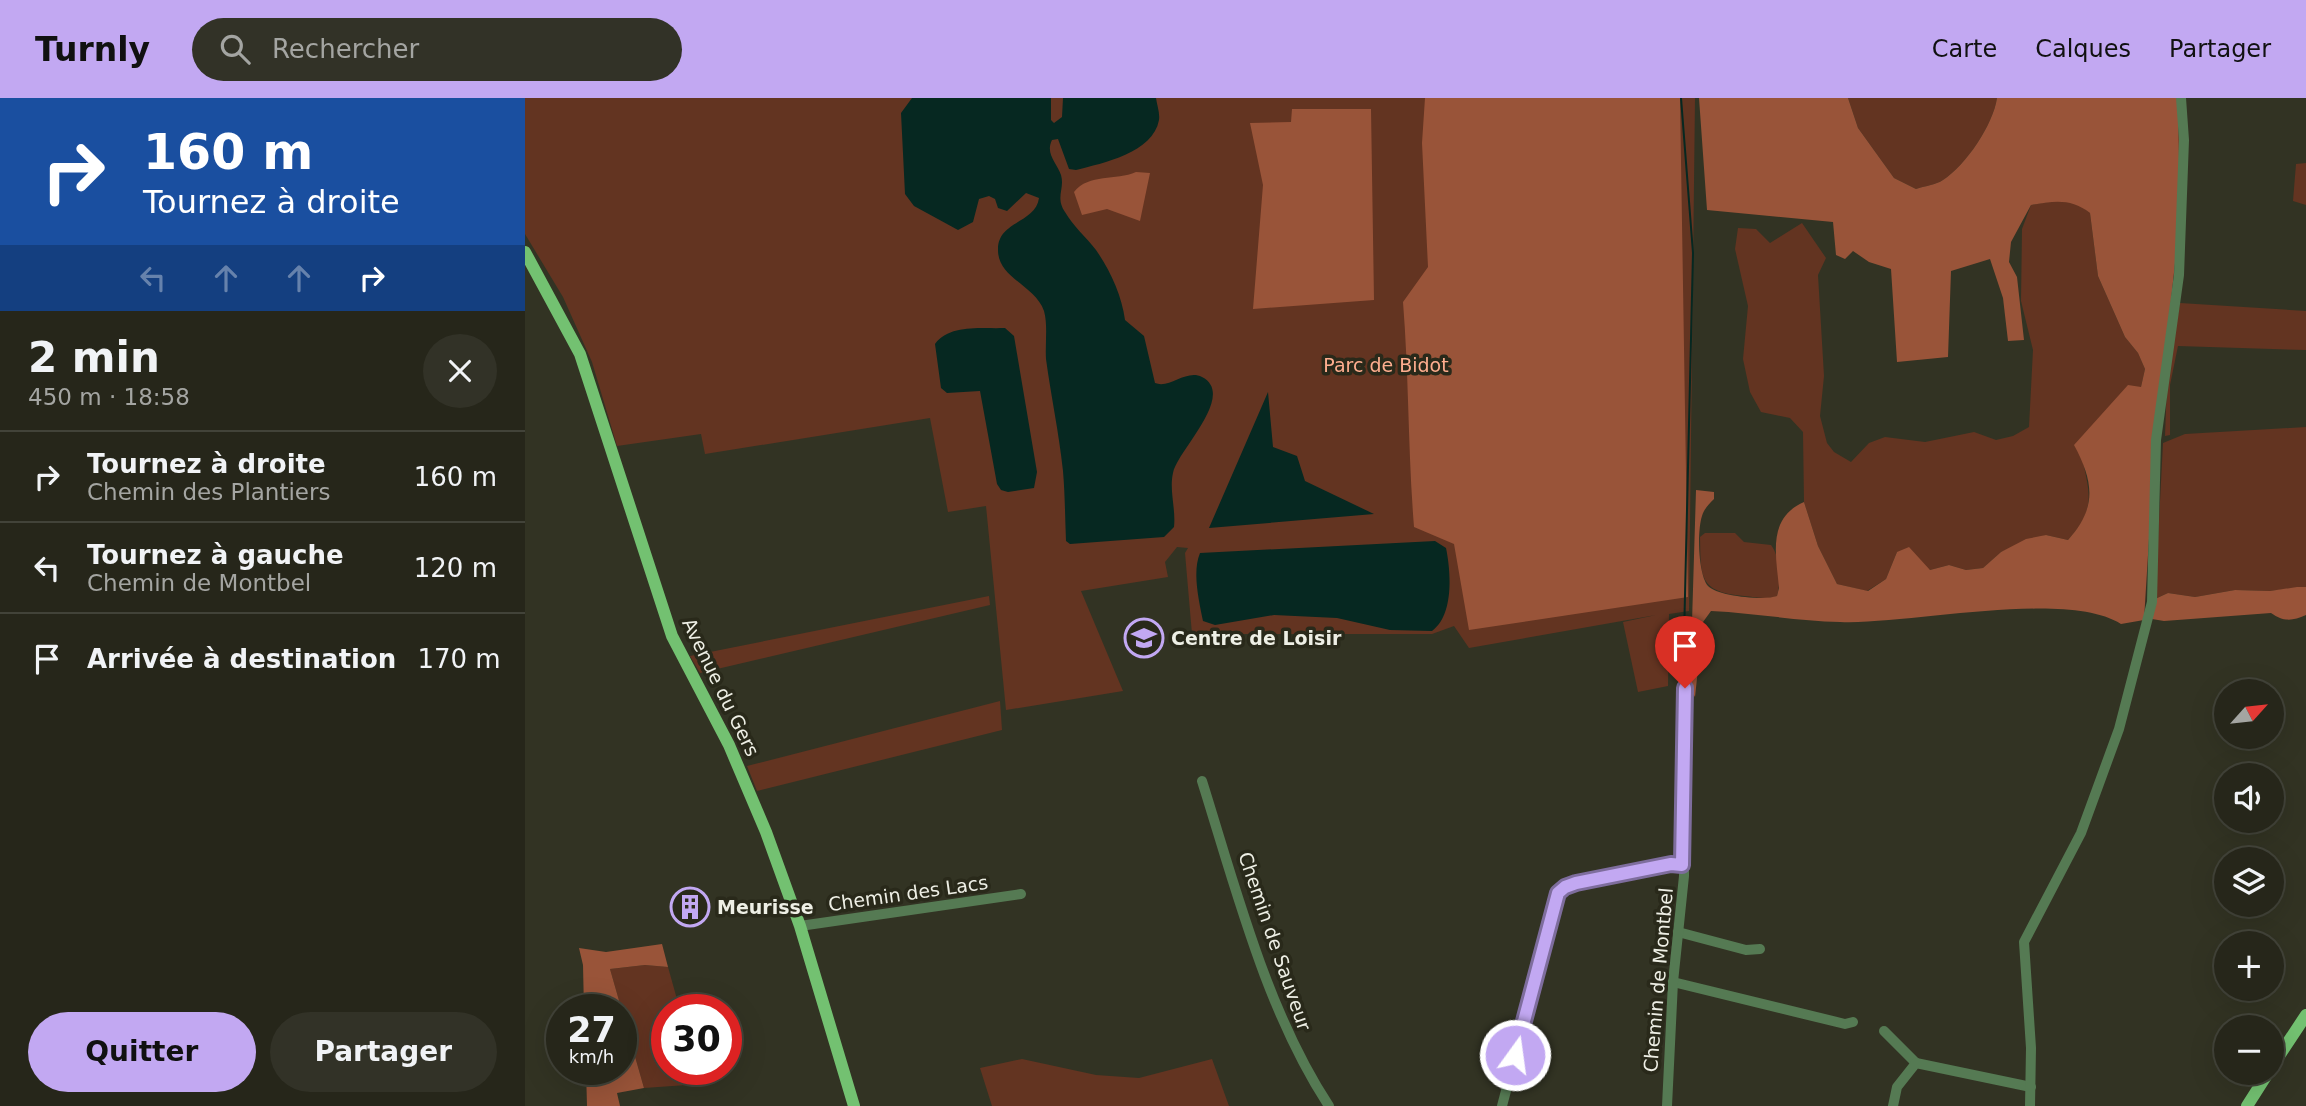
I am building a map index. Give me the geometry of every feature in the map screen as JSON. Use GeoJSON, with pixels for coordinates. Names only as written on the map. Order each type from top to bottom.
{"type":"FeatureCollection","features":[{"type":"Feature","properties":{"kind":"main road","name":"Avenue du Gers"},"geometry":{"type":"LineString","coordinates":[[525,252],[580,354],[672,636],[729,745],[766,832],[800,926],[854,1106]]}},
{"type":"Feature","properties":{"kind":"main road"},"geometry":{"type":"LineString","coordinates":[[2284,1048],[2306,1015]]}},
{"type":"Feature","properties":{"kind":"main road"},"geometry":{"type":"LineString","coordinates":[[2246,1106],[2260,1085]]}},
{"type":"Feature","properties":{"kind":"street"},"geometry":{"type":"LineString","coordinates":[[2030,1106],[2024,942],[2081,833],[2119,729],[2152,602],[2156,440],[2179,275],[2185,140],[2181,98]]}},
{"type":"Feature","properties":{"kind":"street","name":"Chemin de Montbel"},"geometry":{"type":"LineString","coordinates":[[1667,1106],[1682,865],[1685,688]]}},
{"type":"Feature","properties":{"kind":"street","name":"Chemin de Sauveur"},"geometry":{"type":"LineString","coordinates":[[1202,781],[1234,883],[1291,1042],[1329,1106]]}},
{"type":"Feature","properties":{"kind":"street"},"geometry":{"type":"LineString","coordinates":[[1502,1106],[1558,893],[1576,883],[1671,864],[1682,865]]}},
{"type":"Feature","properties":{"kind":"street","name":"Chemin des Lacs"},"geometry":{"type":"LineString","coordinates":[[800,926],[1021,894]]}},
{"type":"Feature","properties":{"kind":"street"},"geometry":{"type":"LineString","coordinates":[[1678,932],[1746,950],[1760,949]]}},
{"type":"Feature","properties":{"kind":"street"},"geometry":{"type":"LineString","coordinates":[[1673,982],[1845,1024],[1853,1022]]}},
{"type":"Feature","properties":{"kind":"street"},"geometry":{"type":"LineString","coordinates":[[1885,1031],[1916,1063],[2031,1087]]}},
{"type":"Feature","properties":{"kind":"street"},"geometry":{"type":"LineString","coordinates":[[1893,1106],[1897,1087],[1916,1063]]}},
{"type":"Feature","properties":{"kind":"green space","name":"Parc de Bidot"},"geometry":{"type":"Polygon","coordinates":[[[525,98],[1695,98],[1689,611],[1669,614],[1668,686],[1638,692],[1623,622],[1656,615],[1469,648],[1454,626],[1432,634],[1192,634],[1185,553],[1188,548],[1177,547],[1165,562],[1168,577],[1081,591],[1123,691],[1006,710],[986,506],[948,512],[930,418],[705,454],[701,434],[617,446],[592,362],[563,297],[525,234],[525,98]]]}},
{"type":"Feature","properties":{"kind":"green space"},"geometry":{"type":"Polygon","coordinates":[[[1848,98],[1997,98],[1984,132],[1961,165],[1940,182],[1916,189],[1894,178],[1858,128],[1848,98]]]}},
{"type":"Feature","properties":{"kind":"green space"},"geometry":{"type":"Polygon","coordinates":[[[2306,163],[2306,205],[2293,201],[2296,164],[2306,163]]]}},
{"type":"Feature","properties":{"kind":"green space"},"geometry":{"type":"Polygon","coordinates":[[[2060,200],[2079,204],[2090,213],[2098,276],[2125,337],[2138,353],[2145,369],[2141,387],[2083,462],[2089,495],[2082,521],[2068,540],[2046,535],[2001,552],[1983,568],[1966,570],[1949,565],[1930,570],[1897,552],[1886,579],[1867,591],[1837,584],[1818,546],[1804,502],[1803,432],[1790,418],[1761,412],[1750,392],[1743,359],[1748,306],[1735,249],[1738,228],[1756,229],[1770,243],[1802,223],[1826,258],[1818,275],[1824,376],[1820,416],[1827,443],[1834,452],[1851,462],[1869,443],[1885,437],[1925,442],[1974,432],[1996,440],[2013,436],[2029,427],[2033,350],[2021,301],[2022,229],[2031,205],[2060,200]]]}},
{"type":"Feature","properties":{"kind":"green space"},"geometry":{"type":"Polygon","coordinates":[[[2180,303],[2306,311],[2306,350],[2178,346],[2170,385],[2170,435],[2165,436],[2167,382],[2180,303]]]}},
{"type":"Feature","properties":{"kind":"green space"},"geometry":{"type":"Polygon","coordinates":[[[2306,427],[2306,587],[2270,591],[2235,590],[2195,597],[2168,593],[2155,599],[2163,443],[2185,434],[2306,427]]]}},
{"type":"Feature","properties":{"kind":"green space"},"geometry":{"type":"Polygon","coordinates":[[[1705,533],[1735,533],[1744,542],[1771,545],[1779,569],[1777,596],[1761,598],[1729,594],[1710,586],[1702,572],[1701,562],[1700,537],[1705,533]]]}},
{"type":"Feature","properties":{"kind":"green space"},"geometry":{"type":"Polygon","coordinates":[[[989,596],[990,605],[700,673],[690,656],[989,596]]]}},
{"type":"Feature","properties":{"kind":"green space"},"geometry":{"type":"Polygon","coordinates":[[[1000,701],[1002,730],[757,791],[747,766],[1000,701]]]}},
{"type":"Feature","properties":{"kind":"green space"},"geometry":{"type":"Polygon","coordinates":[[[645,965],[668,967],[676,994],[651,994],[651,1085],[687,1085],[644,1088],[637,1064],[637,994],[617,994],[610,969],[645,965]]]}},
{"type":"Feature","properties":{"kind":"green space"},"geometry":{"type":"Polygon","coordinates":[[[1022,1059],[1096,1075],[1139,1078],[1212,1059],[1229,1106],[992,1106],[980,1068],[1022,1059]]]}},
{"type":"Feature","properties":{"kind":"shaded area"},"geometry":{"type":"Polygon","coordinates":[[[1425,98],[1680,98],[1688,597],[1469,630],[1454,544],[1414,527],[1403,302],[1428,267],[1422,143],[1425,98]]]}},
{"type":"Feature","properties":{"kind":"shaded area"},"geometry":{"type":"Polygon","coordinates":[[[1699,98],[1848,98],[1858,128],[1894,178],[1916,189],[1940,182],[1961,165],[1984,132],[1997,98],[2178,98],[2180,217],[2154,458],[2144,620],[2121,624],[2096,614],[2063,609],[1986,611],[1870,622],[1808,620],[1711,611],[1703,622],[1695,697],[1690,688],[1696,490],[1714,492],[1714,499],[1702,516],[1699,532],[1702,572],[1708,586],[1730,595],[1752,598],[1777,596],[1779,588],[1776,551],[1779,528],[1792,509],[1804,502],[1818,546],[1837,584],[1868,591],[1886,579],[1897,552],[1909,547],[1930,570],[1949,565],[1966,570],[1983,568],[2001,552],[2026,539],[2046,535],[2068,540],[2084,517],[2089,494],[2086,471],[2074,445],[2128,385],[2141,387],[2145,369],[2138,353],[2125,337],[2098,276],[2090,213],[2076,205],[2062,202],[2031,205],[2011,242],[2009,262],[2017,277],[2024,340],[2008,341],[2003,298],[1990,259],[1951,271],[1948,357],[1897,362],[1891,269],[1869,262],[1853,251],[1845,259],[1836,255],[1833,222],[1707,210],[1699,98]]]}},
{"type":"Feature","properties":{"kind":"shaded area"},"geometry":{"type":"Polygon","coordinates":[[[1292,109],[1371,109],[1374,300],[1253,309],[1263,185],[1250,123],[1291,122],[1292,109]]]}},
{"type":"Feature","properties":{"kind":"shaded area"},"geometry":{"type":"Polygon","coordinates":[[[1136,172],[1150,173],[1140,221],[1107,209],[1082,215],[1074,192],[1080,186],[1095,180],[1136,172]]]}},
{"type":"Feature","properties":{"kind":"shaded area"},"geometry":{"type":"Polygon","coordinates":[[[2306,587],[2306,615],[2288,620],[2271,613],[2164,621],[2152,619],[2155,599],[2168,593],[2195,597],[2235,590],[2270,591],[2306,587]]]}},
{"type":"Feature","properties":{"kind":"shaded area"},"geometry":{"type":"Polygon","coordinates":[[[662,944],[668,967],[645,965],[610,969],[617,994],[584,994],[583,965],[579,948],[606,952],[662,944]]]}},
{"type":"Feature","properties":{"kind":"shaded area"},"geometry":{"type":"Polygon","coordinates":[[[637,1064],[644,1088],[617,1093],[620,1106],[587,1106],[586,1085],[637,1085],[637,1064]]]}},
{"type":"Feature","properties":{"kind":"water"},"geometry":{"type":"Polygon","coordinates":[[[912,98],[1051,98],[1051,120],[1054,123],[1062,117],[1063,98],[1156,98],[1159,120],[1155,131],[1147,141],[1125,155],[1076,170],[1069,169],[1058,139],[1052,140],[1050,150],[1061,175],[1062,207],[1106,266],[1115,284],[1125,320],[1144,336],[1155,383],[1161,384],[1196,375],[1211,385],[1213,396],[1209,409],[1173,473],[1174,527],[1164,537],[1070,544],[1066,541],[1063,471],[1046,359],[1044,311],[1033,294],[1003,267],[998,249],[1004,233],[1031,213],[1039,198],[1026,193],[1007,211],[998,208],[995,199],[989,196],[979,199],[973,222],[958,230],[914,206],[905,194],[901,113],[912,98]]]}},
{"type":"Feature","properties":{"kind":"water"},"geometry":{"type":"Polygon","coordinates":[[[1005,328],[1014,336],[1037,472],[1034,488],[1008,492],[1001,490],[997,484],[980,391],[947,393],[941,388],[935,344],[957,330],[1005,328]]]}},
{"type":"Feature","properties":{"kind":"water"},"geometry":{"type":"Polygon","coordinates":[[[1268,392],[1273,447],[1297,456],[1305,481],[1374,514],[1209,528],[1268,392]]]}},
{"type":"Feature","properties":{"kind":"water"},"geometry":{"type":"Polygon","coordinates":[[[1435,541],[1446,548],[1450,581],[1444,615],[1432,631],[1390,630],[1337,618],[1274,615],[1215,625],[1203,621],[1196,578],[1200,553],[1435,541]]]}},
{"type":"Feature","properties":{"kind":"building","name":"Meurisse"},"geometry":{"type":"Polygon","coordinates":[[[702,900],[704,912],[679,917],[677,905],[702,900]]]}},
{"type":"Feature","properties":{"kind":"waterway"},"geometry":{"type":"LineString","coordinates":[[1681,98],[1693,253],[1683,681]]}},
{"type":"Feature","properties":{"kind":"place","name":"Centre de Loisir"},"geometry":{"type":"Point","coordinates":[1144,638]}},
{"type":"Feature","properties":{"kind":"place","name":"Meurisse"},"geometry":{"type":"Point","coordinates":[690,907]}},
{"type":"Feature","properties":{"kind":"route"},"geometry":{"type":"LineString","coordinates":[[1515,1055],[1558,893],[1576,883],[1671,864],[1682,865],[1685,688]]}}]}
